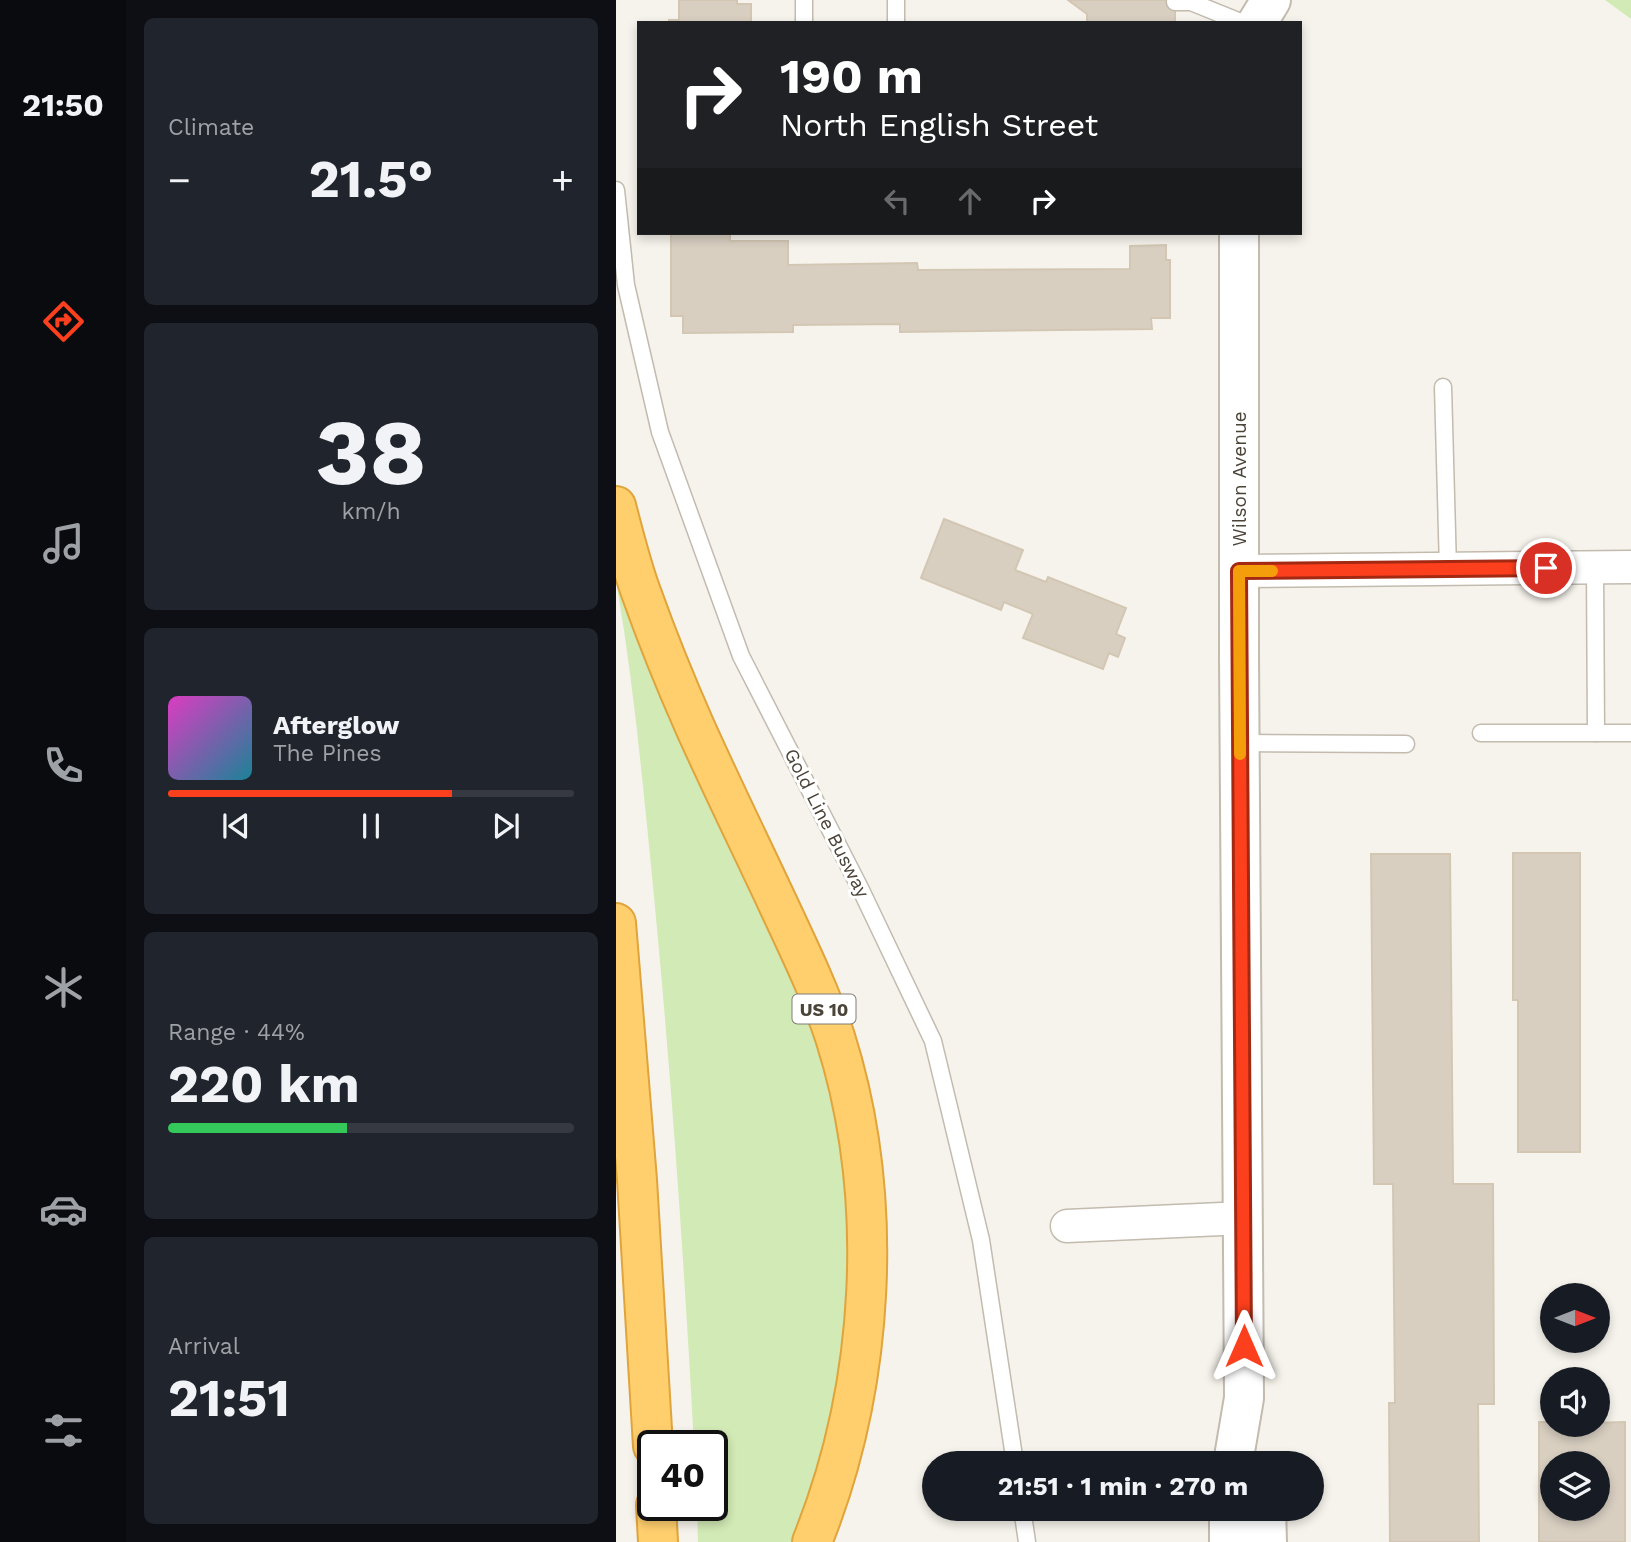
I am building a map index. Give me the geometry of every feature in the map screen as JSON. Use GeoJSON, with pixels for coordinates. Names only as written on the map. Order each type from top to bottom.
{"type":"FeatureCollection","features":[{"type":"Feature","properties":{"kind":"highway","name":"US 10"},"geometry":{"type":"LineString","coordinates":[[616,506],[641,594],[694,725],[809,970],[835,1036],[858,1135],[865,1208],[866,1281],[860,1354],[847,1426],[826,1509],[812,1542]]}},
{"type":"Feature","properties":{"kind":"highway"},"geometry":{"type":"LineString","coordinates":[[616,923],[637,1180],[652,1430]]}},
{"type":"Feature","properties":{"kind":"street"},"geometry":{"type":"LineString","coordinates":[[1258,21],[1271,0]]}},
{"type":"Feature","properties":{"kind":"street","name":"Wilson Avenue"},"geometry":{"type":"LineString","coordinates":[[1235,1451],[1244,1398],[1239,571],[1240,235]]}},
{"type":"Feature","properties":{"kind":"street"},"geometry":{"type":"LineString","coordinates":[[1239,571],[1631,567]]}},
{"type":"Feature","properties":{"kind":"street"},"geometry":{"type":"LineString","coordinates":[[1067,1226],[1244,1218]]}},
{"type":"Feature","properties":{"kind":"street","name":"Wilson Avenue"},"geometry":{"type":"LineString","coordinates":[[1244,1398],[1256,1451]]}},
{"type":"Feature","properties":{"kind":"street"},"geometry":{"type":"LineString","coordinates":[[1229,1542],[1230,1521]]}},
{"type":"Feature","properties":{"kind":"street"},"geometry":{"type":"LineString","coordinates":[[1266,1521],[1267,1542]]}},
{"type":"Feature","properties":{"kind":"lane"},"geometry":{"type":"LineString","coordinates":[[804,0],[804,21]]}},
{"type":"Feature","properties":{"kind":"lane"},"geometry":{"type":"LineString","coordinates":[[896,0],[896,21]]}},
{"type":"Feature","properties":{"kind":"lane"},"geometry":{"type":"LineString","coordinates":[[1175,2],[1191,2],[1238,21]]}},
{"type":"Feature","properties":{"kind":"lane","name":"Gold Line Busway"},"geometry":{"type":"LineString","coordinates":[[616,190],[626,285],[660,432],[741,656],[860,888],[933,1041],[981,1240],[1013,1451]]}},
{"type":"Feature","properties":{"kind":"lane"},"geometry":{"type":"LineString","coordinates":[[1443,387],[1448,569]]}},
{"type":"Feature","properties":{"kind":"lane"},"geometry":{"type":"LineString","coordinates":[[1595,568],[1596,733]]}},
{"type":"Feature","properties":{"kind":"lane"},"geometry":{"type":"LineString","coordinates":[[1481,733],[1631,733]]}},
{"type":"Feature","properties":{"kind":"lane"},"geometry":{"type":"LineString","coordinates":[[1240,743],[1406,744]]}},
{"type":"Feature","properties":{"kind":"lane"},"geometry":{"type":"LineString","coordinates":[[1024,1521],[1027,1542]]}},
{"type":"Feature","properties":{"kind":"green space"},"geometry":{"type":"Polygon","coordinates":[[[1605,0],[1631,0],[1631,19],[1605,0]]]}},
{"type":"Feature","properties":{"kind":"green space"},"geometry":{"type":"Polygon","coordinates":[[[622,585],[636,634],[663,704],[696,767],[796,985],[816,1041],[840,1141],[849,1199],[847,1315],[839,1382],[826,1443],[808,1501],[791,1542],[698,1542],[697,1521],[728,1521],[728,1430],[693,1430],[666,1026],[638,736],[617,587],[622,585]]]}},
{"type":"Feature","properties":{"kind":"building"},"geometry":{"type":"Polygon","coordinates":[[[679,0],[737,0],[737,4],[751,4],[751,21],[669,21],[679,20],[679,0]]]}},
{"type":"Feature","properties":{"kind":"building"},"geometry":{"type":"Polygon","coordinates":[[[1068,0],[1175,0],[1175,21],[1087,21],[1087,14],[1068,0]]]}},
{"type":"Feature","properties":{"kind":"building"},"geometry":{"type":"Polygon","coordinates":[[[671,235],[730,235],[730,241],[788,241],[788,265],[917,263],[918,270],[1130,269],[1130,246],[1166,245],[1166,260],[1170,260],[1170,318],[1151,318],[1152,329],[900,332],[900,324],[793,325],[793,332],[683,333],[683,316],[671,316],[671,235]]]}},
{"type":"Feature","properties":{"kind":"building"},"geometry":{"type":"Polygon","coordinates":[[[944,519],[1023,550],[1015,570],[1046,582],[1048,577],[1126,608],[1116,634],[1125,638],[1118,657],[1109,653],[1103,669],[1023,638],[1033,614],[1004,602],[1001,610],[921,578],[944,519]]]}},
{"type":"Feature","properties":{"kind":"building"},"geometry":{"type":"Polygon","coordinates":[[[1513,853],[1580,853],[1580,1152],[1518,1152],[1518,1000],[1513,1000],[1513,853]]]}},
{"type":"Feature","properties":{"kind":"building"},"geometry":{"type":"Polygon","coordinates":[[[1371,854],[1450,854],[1453,1184],[1493,1184],[1494,1404],[1478,1404],[1479,1542],[1390,1542],[1389,1403],[1395,1403],[1393,1184],[1374,1184],[1371,854]]]}},
{"type":"Feature","properties":{"kind":"building"},"geometry":{"type":"Polygon","coordinates":[[[1539,1422],[1540,1437],[1610,1437],[1610,1422],[1625,1422],[1625,1542],[1539,1542],[1539,1422]]]}},
{"type":"Feature","properties":{"kind":"slow traffic"},"geometry":{"type":"LineString","coordinates":[[1240,754],[1239,571],[1272,571]]}},
{"type":"Feature","properties":{"kind":"route"},"geometry":{"type":"LineString","coordinates":[[1244,1346],[1239,571],[1546,568]]}}]}
